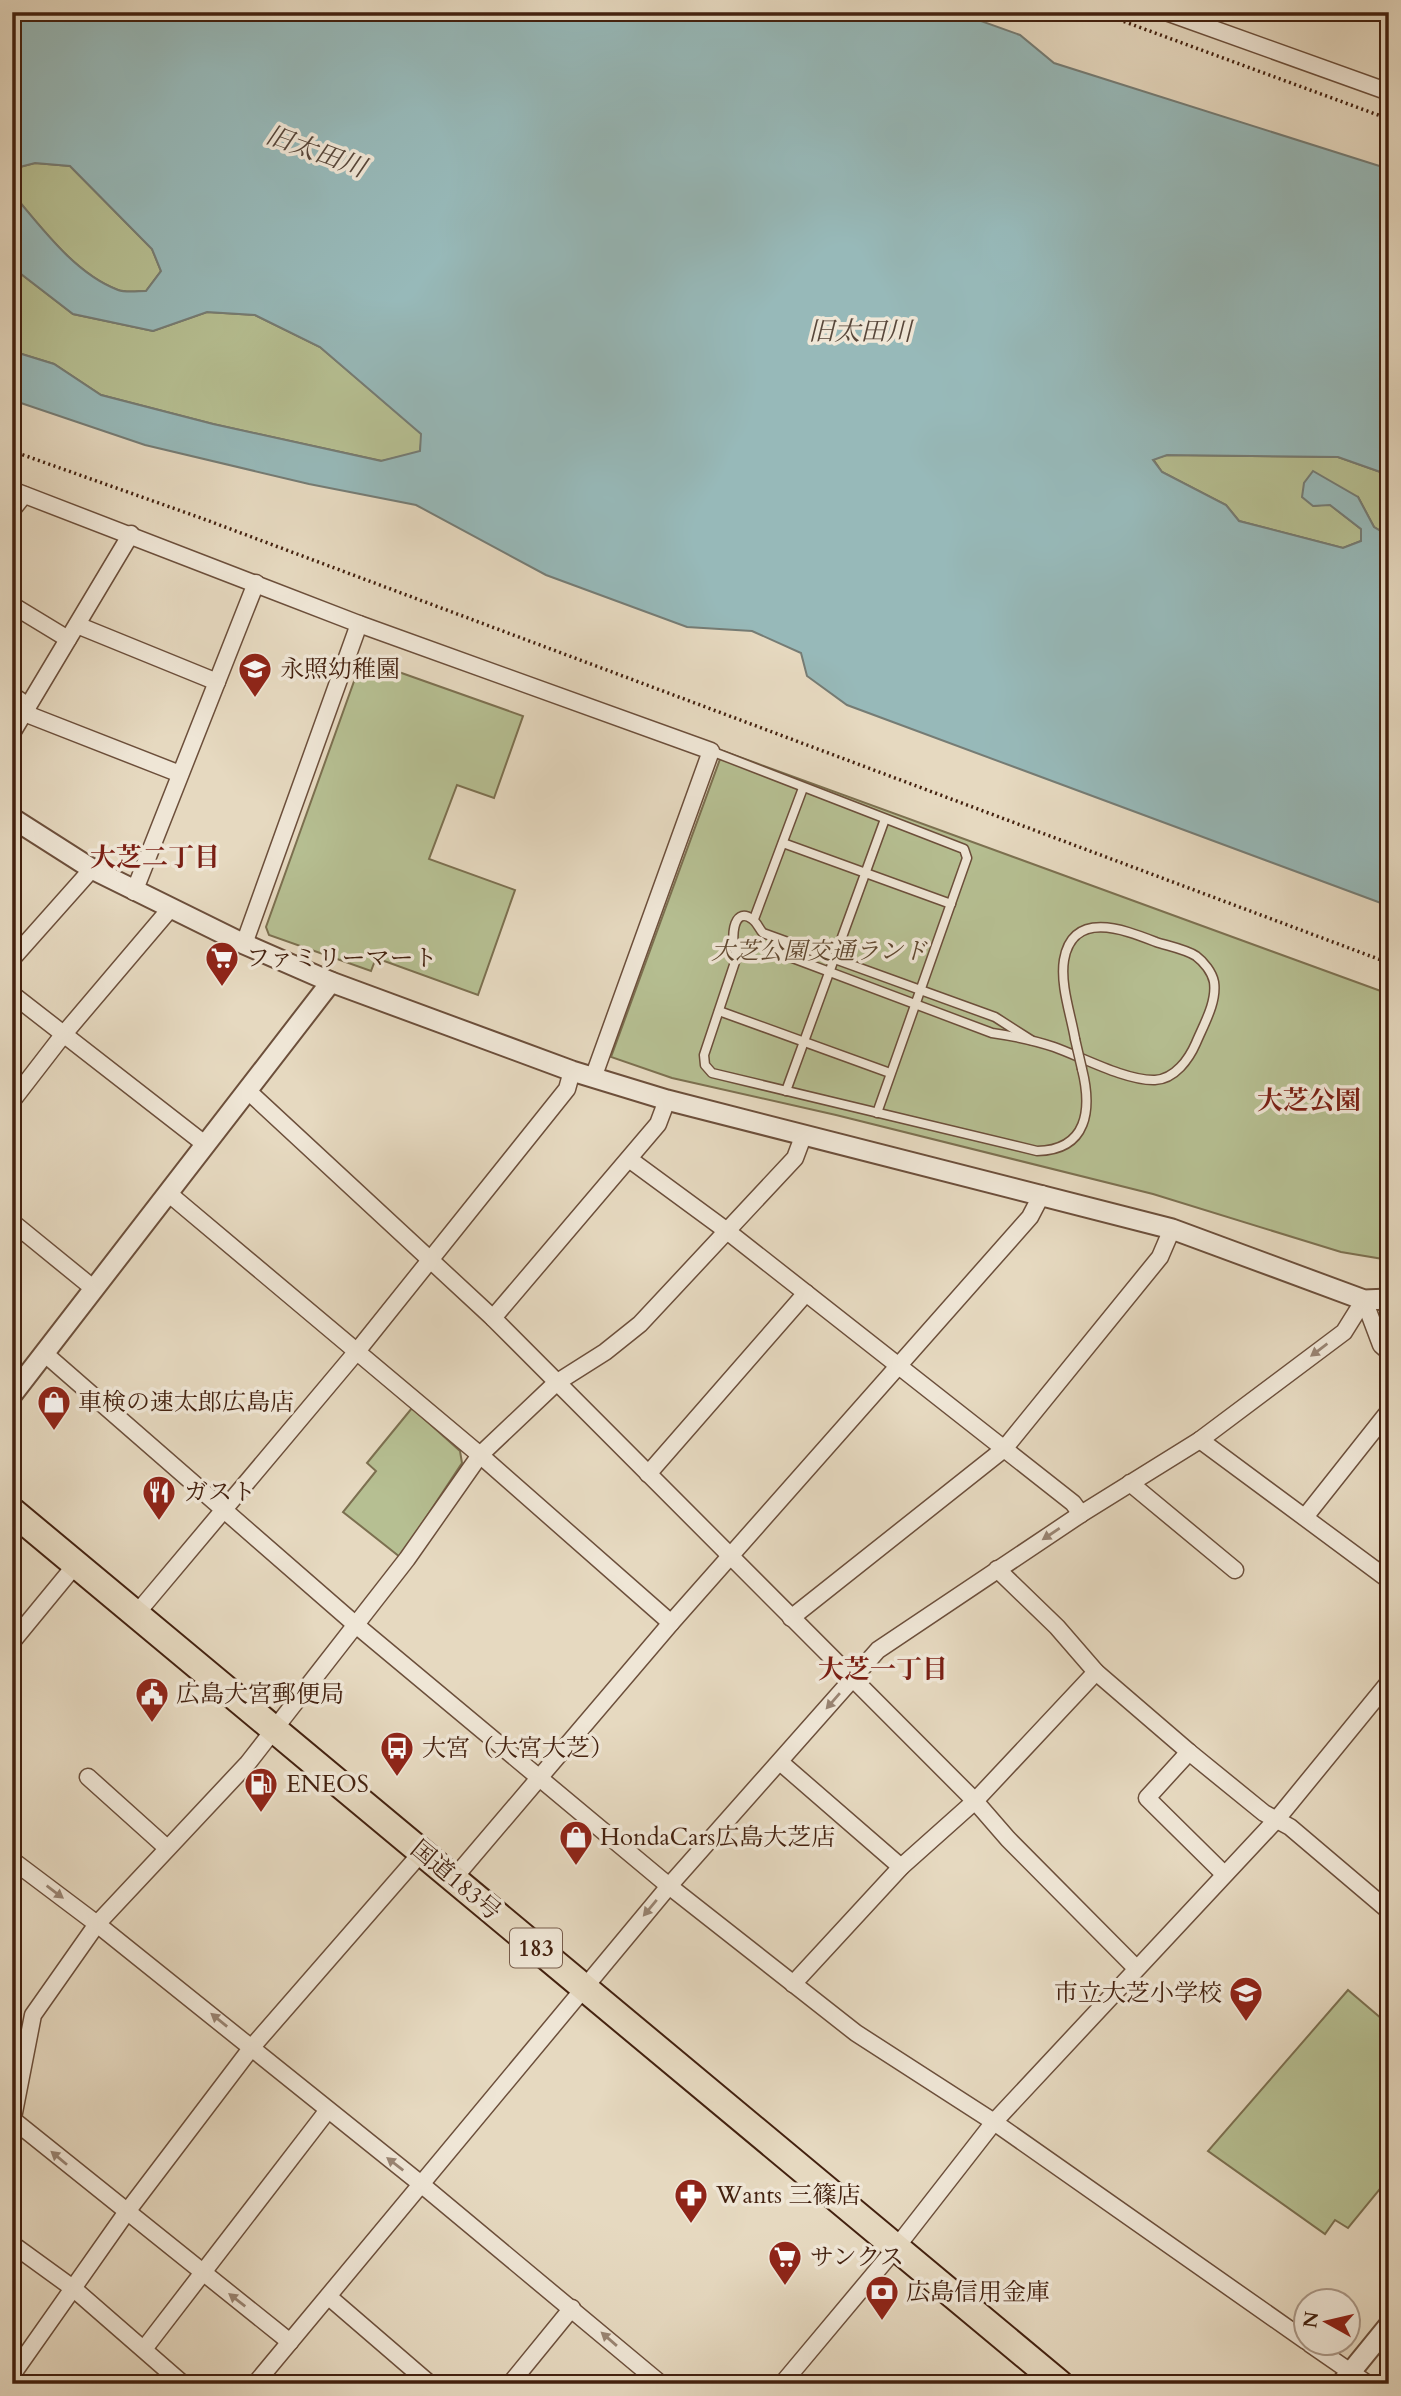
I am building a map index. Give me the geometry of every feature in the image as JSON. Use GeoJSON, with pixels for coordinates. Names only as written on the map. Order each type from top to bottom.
{"type":"FeatureCollection","features":[{"type":"Feature","properties":{"kind":"highway","name":"国道183号"},"geometry":{"type":"LineString","coordinates":[[12,1511],[1060,2384]]}},
{"type":"Feature","properties":{"kind":"street"},"geometry":{"type":"LineString","coordinates":[[1166,12],[1389,92]]}},
{"type":"Feature","properties":{"kind":"street"},"geometry":{"type":"LineString","coordinates":[[12,510],[18,493],[131,534],[359,624],[711,751],[593,1078]]}},
{"type":"Feature","properties":{"kind":"street"},"geometry":{"type":"LineString","coordinates":[[12,733],[131,534]]}},
{"type":"Feature","properties":{"kind":"street"},"geometry":{"type":"LineString","coordinates":[[134,892],[256,583]]}},
{"type":"Feature","properties":{"kind":"street"},"geometry":{"type":"LineString","coordinates":[[12,605],[72,632],[216,682]]}},
{"type":"Feature","properties":{"kind":"street"},"geometry":{"type":"LineString","coordinates":[[244,944],[359,624]]}},
{"type":"Feature","properties":{"kind":"street"},"geometry":{"type":"LineString","coordinates":[[12,695],[26,709],[180,774]]}},
{"type":"Feature","properties":{"kind":"street"},"geometry":{"type":"LineString","coordinates":[[12,818],[92,869],[134,892],[244,944],[331,982],[572,1071],[667,1100],[1171,1229],[1364,1300],[1389,1299]]}},
{"type":"Feature","properties":{"kind":"street"},"geometry":{"type":"LineString","coordinates":[[12,959],[92,869]]}},
{"type":"Feature","properties":{"kind":"street"},"geometry":{"type":"LineString","coordinates":[[12,1101],[63,1035],[170,909]]}},
{"type":"Feature","properties":{"kind":"street"},"geometry":{"type":"LineString","coordinates":[[12,1395],[331,982]]}},
{"type":"Feature","properties":{"kind":"street"},"geometry":{"type":"LineString","coordinates":[[12,994],[206,1145]]}},
{"type":"Feature","properties":{"kind":"street"},"geometry":{"type":"LineString","coordinates":[[137,1613],[432,1259],[567,1089],[572,1071]]}},
{"type":"Feature","properties":{"kind":"street"},"geometry":{"type":"LineString","coordinates":[[248,1091],[493,1318],[729,1558],[975,1801],[1008,1839],[1136,1968]]}},
{"type":"Feature","properties":{"kind":"street"},"geometry":{"type":"LineString","coordinates":[[493,1318],[658,1124],[667,1100]]}},
{"type":"Feature","properties":{"kind":"street"},"geometry":{"type":"LineString","coordinates":[[290,2342],[13,2120],[33,2015],[97,1924],[248,1763],[407,1559],[481,1455],[556,1383],[640,1324],[795,1158],[804,1134]]}},
{"type":"Feature","properties":{"kind":"street"},"geometry":{"type":"LineString","coordinates":[[629,1158],[727,1231],[1073,1503],[1081,1514]]}},
{"type":"Feature","properties":{"kind":"street"},"geometry":{"type":"LineString","coordinates":[[168,1194],[358,1350],[671,1622]]}},
{"type":"Feature","properties":{"kind":"street"},"geometry":{"type":"LineString","coordinates":[[454,1878],[671,1622],[1030,1217],[1042,1194]]}},
{"type":"Feature","properties":{"kind":"street"},"geometry":{"type":"LineString","coordinates":[[12,1222],[93,1288]]}},
{"type":"Feature","properties":{"kind":"street"},"geometry":{"type":"LineString","coordinates":[[790,1618],[1003,1449],[1160,1257],[1171,1229]]}},
{"type":"Feature","properties":{"kind":"street"},"geometry":{"type":"LineString","coordinates":[[648,1474],[806,1293]]}},
{"type":"Feature","properties":{"kind":"street"},"geometry":{"type":"LineString","coordinates":[[1364,1300],[1381,1345],[1389,1352]]}},
{"type":"Feature","properties":{"kind":"street"},"geometry":{"type":"LineString","coordinates":[[255,2384],[669,1886],[878,1650],[1081,1514],[1200,1440],[1343,1332],[1364,1300]]}},
{"type":"Feature","properties":{"kind":"street"},"geometry":{"type":"LineString","coordinates":[[44,1353],[356,1625],[669,1886],[856,2034],[994,2122],[1292,2331]]}},
{"type":"Feature","properties":{"kind":"street"},"geometry":{"type":"LineString","coordinates":[[1305,1517],[1389,1411]]}},
{"type":"Feature","properties":{"kind":"street"},"geometry":{"type":"LineString","coordinates":[[1200,1440],[1389,1580]]}},
{"type":"Feature","properties":{"kind":"street"},"geometry":{"type":"LineString","coordinates":[[1130,1483],[1235,1570]]}},
{"type":"Feature","properties":{"kind":"street"},"geometry":{"type":"LineString","coordinates":[[12,1642],[77,1563]]}},
{"type":"Feature","properties":{"kind":"street"},"geometry":{"type":"LineString","coordinates":[[997,1570],[1057,1628],[1096,1672],[1264,1813],[1277,1819],[1388,1908]]}},
{"type":"Feature","properties":{"kind":"street"},"geometry":{"type":"LineString","coordinates":[[793,1984],[901,1867],[975,1801],[1096,1672]]}},
{"type":"Feature","properties":{"kind":"street"},"geometry":{"type":"LineString","coordinates":[[782,2384],[895,2249],[994,2122],[1277,1819],[1389,1682]]}},
{"type":"Feature","properties":{"kind":"street"},"geometry":{"type":"LineString","coordinates":[[1189,1752],[1147,1798],[1224,1874]]}},
{"type":"Feature","properties":{"kind":"street"},"geometry":{"type":"LineString","coordinates":[[780,1762],[901,1867]]}},
{"type":"Feature","properties":{"kind":"street"},"geometry":{"type":"LineString","coordinates":[[88,1777],[167,1848]]}},
{"type":"Feature","properties":{"kind":"street"},"geometry":{"type":"LineString","coordinates":[[12,2375],[126,2213],[252,2047],[422,1852]]}},
{"type":"Feature","properties":{"kind":"street"},"geometry":{"type":"LineString","coordinates":[[12,1860],[252,2047],[661,2384]]}},
{"type":"Feature","properties":{"kind":"street"},"geometry":{"type":"LineString","coordinates":[[144,2349],[328,2110]]}},
{"type":"Feature","properties":{"kind":"street"},"geometry":{"type":"LineString","coordinates":[[12,2244],[74,2289],[183,2384]]}},
{"type":"Feature","properties":{"kind":"street"},"geometry":{"type":"LineString","coordinates":[[329,2297],[430,2384]]}},
{"type":"Feature","properties":{"kind":"street"},"geometry":{"type":"LineString","coordinates":[[510,2384],[572,2308]]}},
{"type":"Feature","properties":{"kind":"street"},"geometry":{"type":"LineString","coordinates":[[1346,2378],[1389,2325]]}},
{"type":"Feature","properties":{"kind":"street"},"geometry":{"type":"LineString","coordinates":[[1325,2358],[1346,2378],[1368,2384]]}},
{"type":"Feature","properties":{"kind":"lane"},"geometry":{"type":"LineString","coordinates":[[711,751],[964,849],[967,858],[877,1112]]}},
{"type":"Feature","properties":{"kind":"lane"},"geometry":{"type":"LineString","coordinates":[[754,919],[803,788]]}},
{"type":"Feature","properties":{"kind":"lane"},"geometry":{"type":"LineString","coordinates":[[786,1091],[885,819]]}},
{"type":"Feature","properties":{"kind":"lane"},"geometry":{"type":"LineString","coordinates":[[783,843],[951,904]]}},
{"type":"Feature","properties":{"kind":"lane"},"geometry":{"type":"LineString","coordinates":[[737,956],[731,944],[732,930],[739,919],[754,919],[763,933],[995,1017],[1031,1040]]}},
{"type":"Feature","properties":{"kind":"lane"},"geometry":{"type":"LineString","coordinates":[[737,956],[704,1055],[705,1065],[712,1073],[1037,1151],[1052,1150],[1068,1143],[1082,1127],[1088,1111],[1082,1069],[1075,1039],[1063,980],[1064,959],[1072,943],[1085,930],[1103,926],[1121,929],[1195,956],[1207,967],[1214,980],[1209,1013],[1190,1058],[1164,1077],[1135,1077],[1031,1040],[992,1033],[758,945],[746,947],[737,956]]}},
{"type":"Feature","properties":{"kind":"lane"},"geometry":{"type":"LineString","coordinates":[[719,1011],[890,1073]]}},
{"type":"Feature","properties":{"kind":"path"},"geometry":{"type":"LineString","coordinates":[[1098,12],[1389,118]]}},
{"type":"Feature","properties":{"kind":"path"},"geometry":{"type":"LineString","coordinates":[[12,451],[240,533],[1389,963]]}},
{"type":"Feature","properties":{"kind":"green space"},"geometry":{"type":"Polygon","coordinates":[[[35,163],[70,166],[152,249],[161,271],[146,291],[121,291],[102,283],[73,261],[47,234],[12,193],[12,169],[35,163]]]}},
{"type":"Feature","properties":{"kind":"green space"},"geometry":{"type":"Polygon","coordinates":[[[12,267],[73,314],[153,331],[207,312],[255,315],[320,347],[422,434],[420,452],[382,461],[213,424],[101,395],[54,364],[12,351],[12,267]]]}},
{"type":"Feature","properties":{"kind":"green space"},"geometry":{"type":"Polygon","coordinates":[[[1167,455],[1338,457],[1389,475],[1389,536],[1374,527],[1358,497],[1313,506],[1329,504],[1361,529],[1361,541],[1343,548],[1239,521],[1226,505],[1162,472],[1153,459],[1167,455]]]}},
{"type":"Feature","properties":{"kind":"green space"},"geometry":{"type":"Polygon","coordinates":[[[362,659],[523,716],[494,798],[457,785],[429,859],[515,890],[478,995],[376,958],[371,971],[269,935],[266,927],[362,659]]]}},
{"type":"Feature","properties":{"kind":"green space","name":"大芝公園交通ランド"},"geometry":{"type":"Polygon","coordinates":[[[723,751],[1389,994],[1389,1260],[1341,1252],[1153,1194],[836,1115],[672,1078],[611,1057],[723,751]]]}},
{"type":"Feature","properties":{"kind":"green space"},"geometry":{"type":"Polygon","coordinates":[[[412,1408],[460,1451],[462,1463],[400,1557],[343,1512],[376,1471],[367,1463],[412,1408]]]}},
{"type":"Feature","properties":{"kind":"green space"},"geometry":{"type":"Polygon","coordinates":[[[1348,1990],[1389,2025],[1389,2178],[1348,2228],[1335,2220],[1325,2234],[1208,2151],[1348,1990]]]}},
{"type":"Feature","properties":{"kind":"water","name":"旧太田川"},"geometry":{"type":"Polygon","coordinates":[[[12,12],[956,12],[1020,35],[1054,63],[1389,169],[1389,475],[1338,457],[1167,455],[1153,460],[1162,472],[1226,505],[1239,521],[1343,548],[1361,541],[1361,529],[1330,505],[1313,506],[1302,497],[1304,483],[1313,471],[1358,497],[1374,527],[1389,536],[1389,906],[847,705],[807,676],[801,653],[752,631],[687,627],[546,575],[416,505],[309,484],[145,445],[12,400],[12,351],[54,364],[101,395],[213,424],[381,461],[420,451],[421,434],[320,347],[255,315],[207,312],[153,331],[73,314],[12,267],[12,193],[73,261],[102,283],[121,291],[146,291],[161,271],[152,249],[70,166],[35,163],[12,169],[12,12]]]}},
{"type":"Feature","properties":{"kind":"place","name":"永照幼稚園"},"geometry":{"type":"Point","coordinates":[255,699]}},
{"type":"Feature","properties":{"kind":"place","name":"ファミリーマート"},"geometry":{"type":"Point","coordinates":[222,988]}},
{"type":"Feature","properties":{"kind":"place","name":"車検の速太郎広島店"},"geometry":{"type":"Point","coordinates":[54,1432]}},
{"type":"Feature","properties":{"kind":"place","name":"ガスト"},"geometry":{"type":"Point","coordinates":[159,1522]}},
{"type":"Feature","properties":{"kind":"place","name":"広島大宮郵便局"},"geometry":{"type":"Point","coordinates":[152,1724]}},
{"type":"Feature","properties":{"kind":"place","name":"大宮（大宮大芝）"},"geometry":{"type":"Point","coordinates":[397,1778]}},
{"type":"Feature","properties":{"kind":"place","name":"ENEOS"},"geometry":{"type":"Point","coordinates":[261,1814]}},
{"type":"Feature","properties":{"kind":"place","name":"HondaCars広島大芝店"},"geometry":{"type":"Point","coordinates":[576,1867]}},
{"type":"Feature","properties":{"kind":"place","name":"市立大芝小学校"},"geometry":{"type":"Point","coordinates":[1246,2023]}},
{"type":"Feature","properties":{"kind":"place","name":"Wants 三篠店"},"geometry":{"type":"Point","coordinates":[691,2225]}},
{"type":"Feature","properties":{"kind":"place","name":"サンクス"},"geometry":{"type":"Point","coordinates":[785,2287]}},
{"type":"Feature","properties":{"kind":"place","name":"広島信用金庫"},"geometry":{"type":"Point","coordinates":[882,2322]}},
{"type":"Feature","properties":{"kind":"district","name":"大芝二丁目"},"geometry":{"type":"Point","coordinates":[155,857]}},
{"type":"Feature","properties":{"kind":"district","name":"大芝公園"},"geometry":{"type":"Point","coordinates":[1309,1100]}},
{"type":"Feature","properties":{"kind":"district","name":"大芝一丁目"},"geometry":{"type":"Point","coordinates":[883,1669]}}]}
